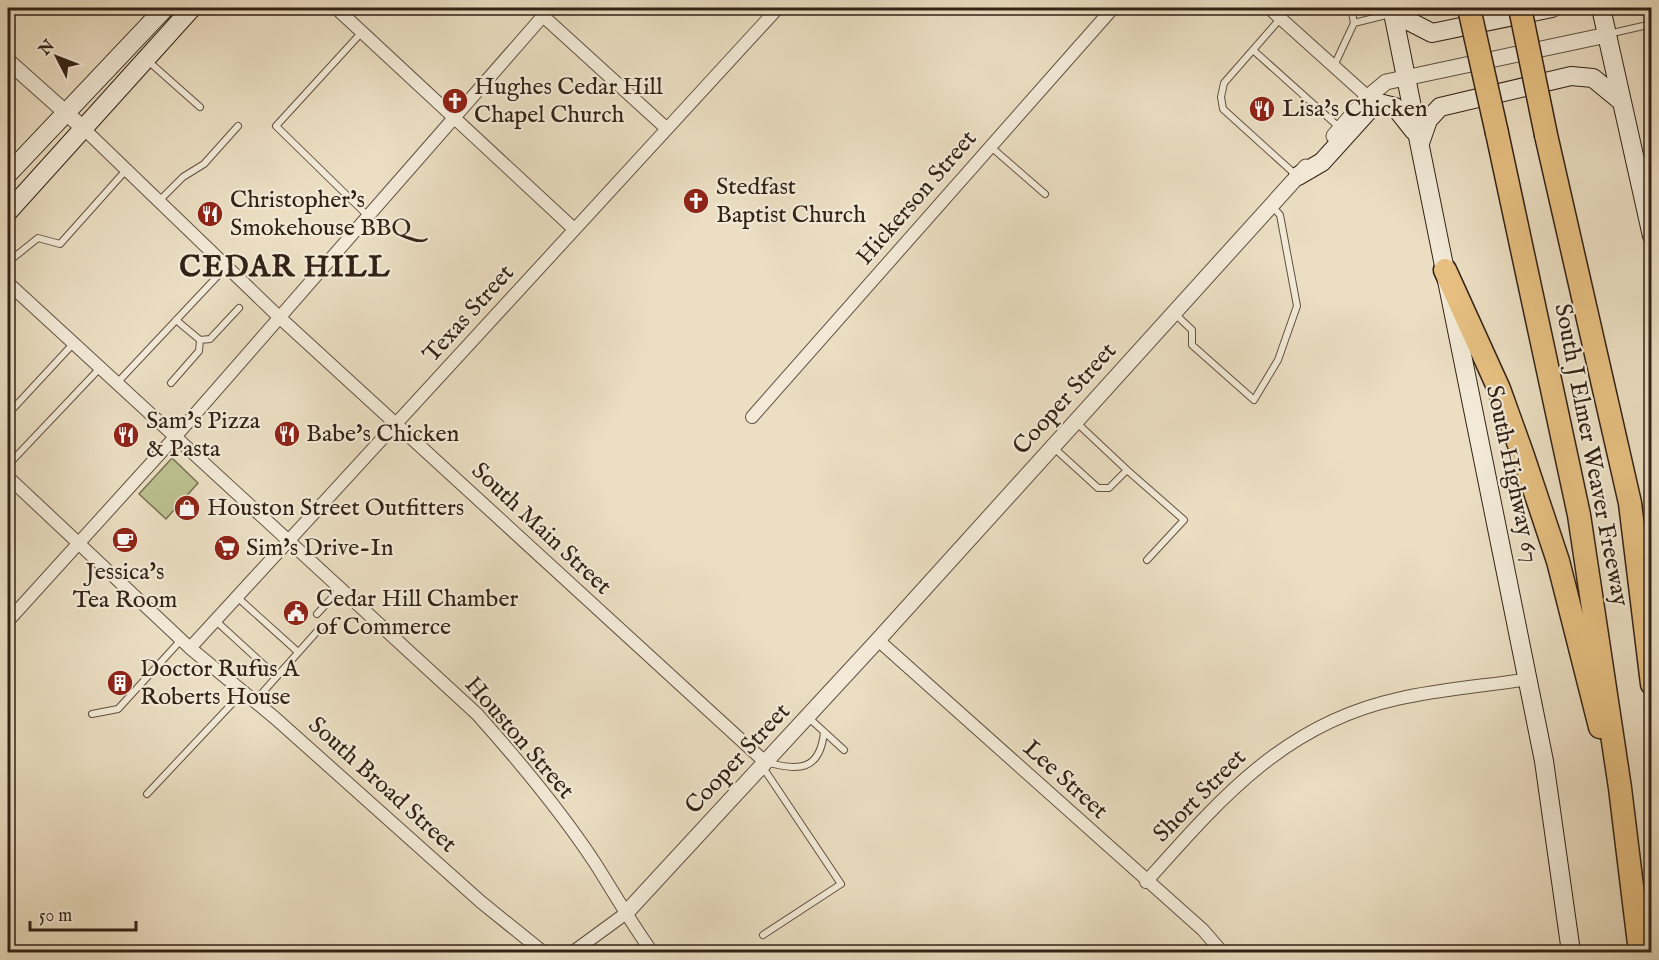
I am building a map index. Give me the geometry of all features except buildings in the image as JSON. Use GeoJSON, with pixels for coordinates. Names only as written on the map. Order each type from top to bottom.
{"type":"FeatureCollection","features":[{"type":"Feature","properties":{"kind":"highway","name":"South J Elmer Weaver Freeway"},"geometry":{"type":"LineString","coordinates":[[1469,8],[1579,515],[1620,788],[1640,952]]}},
{"type":"Feature","properties":{"kind":"highway","name":"South J Elmer Weaver Freeway"},"geometry":{"type":"LineString","coordinates":[[1520,8],[1546,135],[1630,503],[1652,684]]}},
{"type":"Feature","properties":{"kind":"highway"},"geometry":{"type":"LineString","coordinates":[[1444,270],[1499,389],[1533,486],[1558,561],[1596,714],[1620,788]]}},
{"type":"Feature","properties":{"kind":"main road"},"geometry":{"type":"LineString","coordinates":[[8,174],[65,111],[165,8]]}},
{"type":"Feature","properties":{"kind":"main road"},"geometry":{"type":"LineString","coordinates":[[8,212],[82,127],[192,8]]}},
{"type":"Feature","properties":{"kind":"main road"},"geometry":{"type":"LineString","coordinates":[[1393,10],[1432,33],[1552,8]]}},
{"type":"Feature","properties":{"kind":"main road"},"geometry":{"type":"LineString","coordinates":[[1601,8],[1652,236]]}},
{"type":"Feature","properties":{"kind":"main road","name":"South Highway 67"},"geometry":{"type":"LineString","coordinates":[[1393,10],[1528,679],[1558,845],[1571,952]]}},
{"type":"Feature","properties":{"kind":"main road"},"geometry":{"type":"LineString","coordinates":[[1420,143],[1428,120],[1440,107],[1571,76],[1593,78],[1621,101]]}},
{"type":"Feature","properties":{"kind":"main road"},"geometry":{"type":"LineString","coordinates":[[1298,176],[1322,162],[1379,103],[1388,103],[1403,114],[1420,143]]}},
{"type":"Feature","properties":{"kind":"street"},"geometry":{"type":"LineString","coordinates":[[336,8],[454,115],[574,229]]}},
{"type":"Feature","properties":{"kind":"street","name":"Texas Street"},"geometry":{"type":"LineString","coordinates":[[186,644],[215,621],[778,8]]}},
{"type":"Feature","properties":{"kind":"street","name":"Hickerson Street"},"geometry":{"type":"LineString","coordinates":[[752,417],[1113,8]]}},
{"type":"Feature","properties":{"kind":"street"},"geometry":{"type":"LineString","coordinates":[[1269,8],[1368,97]]}},
{"type":"Feature","properties":{"kind":"street"},"geometry":{"type":"LineString","coordinates":[[8,621],[175,437],[278,316],[547,12],[666,128]]}},
{"type":"Feature","properties":{"kind":"street","name":"Cooper Street"},"geometry":{"type":"LineString","coordinates":[[625,914],[808,717],[1173,312],[1272,206],[1368,97],[1386,82],[1405,77],[1607,35]]}},
{"type":"Feature","properties":{"kind":"street"},"geometry":{"type":"LineString","coordinates":[[8,61],[82,127]]}},
{"type":"Feature","properties":{"kind":"street","name":"South Main Street"},"geometry":{"type":"LineString","coordinates":[[82,127],[278,316],[764,764]]}},
{"type":"Feature","properties":{"kind":"street","name":"Houston Street"},"geometry":{"type":"LineString","coordinates":[[8,283],[477,714],[533,778],[595,863],[625,914],[652,952]]}},
{"type":"Feature","properties":{"kind":"street","name":"South Broad Street"},"geometry":{"type":"LineString","coordinates":[[8,477],[186,644],[243,691],[535,949],[543,952]]}},
{"type":"Feature","properties":{"kind":"street","name":"Lee Street"},"geometry":{"type":"LineString","coordinates":[[878,640],[1146,882],[1203,930],[1222,952]]}},
{"type":"Feature","properties":{"kind":"street","name":"Short Street"},"geometry":{"type":"LineString","coordinates":[[1146,882],[1233,788],[1263,761],[1309,733],[1357,711],[1398,698],[1528,679]]}},
{"type":"Feature","properties":{"kind":"street"},"geometry":{"type":"LineString","coordinates":[[573,952],[625,914]]}},
{"type":"Feature","properties":{"kind":"lane"},"geometry":{"type":"LineString","coordinates":[[1334,66],[1354,23],[1351,8]]}},
{"type":"Feature","properties":{"kind":"lane"},"geometry":{"type":"LineString","coordinates":[[1354,23],[1393,10]]}},
{"type":"Feature","properties":{"kind":"lane"},"geometry":{"type":"LineString","coordinates":[[1281,18],[1224,83],[1221,97],[1223,109],[1298,176]]}},
{"type":"Feature","properties":{"kind":"lane"},"geometry":{"type":"LineString","coordinates":[[1607,35],[1652,24]]}},
{"type":"Feature","properties":{"kind":"lane"},"geometry":{"type":"LineString","coordinates":[[363,32],[276,126],[367,215]]}},
{"type":"Feature","properties":{"kind":"lane"},"geometry":{"type":"LineString","coordinates":[[1253,50],[1340,128]]}},
{"type":"Feature","properties":{"kind":"lane"},"geometry":{"type":"LineString","coordinates":[[145,58],[200,107]]}},
{"type":"Feature","properties":{"kind":"lane"},"geometry":{"type":"LineString","coordinates":[[159,200],[183,177],[204,164],[238,126]]}},
{"type":"Feature","properties":{"kind":"lane"},"geometry":{"type":"LineString","coordinates":[[991,146],[1045,194]]}},
{"type":"Feature","properties":{"kind":"lane"},"geometry":{"type":"LineString","coordinates":[[8,262],[38,238],[60,244],[127,169]]}},
{"type":"Feature","properties":{"kind":"lane"},"geometry":{"type":"LineString","coordinates":[[1173,312],[1192,330],[1192,345],[1254,400],[1278,360],[1297,306],[1280,215],[1272,206]]}},
{"type":"Feature","properties":{"kind":"lane"},"geometry":{"type":"LineString","coordinates":[[117,383],[226,266]]}},
{"type":"Feature","properties":{"kind":"lane"},"geometry":{"type":"LineString","coordinates":[[177,320],[200,340],[210,339],[239,308]]}},
{"type":"Feature","properties":{"kind":"lane"},"geometry":{"type":"LineString","coordinates":[[171,382],[199,351],[200,340]]}},
{"type":"Feature","properties":{"kind":"lane"},"geometry":{"type":"LineString","coordinates":[[8,414],[74,344]]}},
{"type":"Feature","properties":{"kind":"lane"},"geometry":{"type":"LineString","coordinates":[[8,465],[100,368]]}},
{"type":"Feature","properties":{"kind":"lane"},"geometry":{"type":"LineString","coordinates":[[1075,421],[1184,520],[1147,560]]}},
{"type":"Feature","properties":{"kind":"lane"},"geometry":{"type":"LineString","coordinates":[[1052,447],[1098,488],[1109,488],[1127,470]]}},
{"type":"Feature","properties":{"kind":"lane"},"geometry":{"type":"LineString","coordinates":[[317,614],[340,590]]}},
{"type":"Feature","properties":{"kind":"lane"},"geometry":{"type":"LineString","coordinates":[[237,597],[298,652]]}},
{"type":"Feature","properties":{"kind":"lane"},"geometry":{"type":"LineString","coordinates":[[215,621],[276,676]]}},
{"type":"Feature","properties":{"kind":"lane"},"geometry":{"type":"LineString","coordinates":[[255,702],[321,627]]}},
{"type":"Feature","properties":{"kind":"lane"},"geometry":{"type":"LineString","coordinates":[[92,714],[118,709],[186,644]]}},
{"type":"Feature","properties":{"kind":"lane"},"geometry":{"type":"LineString","coordinates":[[147,795],[243,691]]}},
{"type":"Feature","properties":{"kind":"lane"},"geometry":{"type":"LineString","coordinates":[[808,717],[844,750]]}},
{"type":"Feature","properties":{"kind":"lane"},"geometry":{"type":"LineString","coordinates":[[764,764],[792,770],[808,765],[823,747],[824,732]]}},
{"type":"Feature","properties":{"kind":"lane"},"geometry":{"type":"LineString","coordinates":[[763,935],[841,884],[764,764]]}},
{"type":"Feature","properties":{"kind":"green space"},"geometry":{"type":"Polygon","coordinates":[[[172,458],[198,483],[166,519],[139,494],[172,458]]]}},
{"type":"Feature","properties":{"kind":"place","name":"Hughes Cedar Hill Chapel Church"},"geometry":{"type":"Point","coordinates":[455,101]}},
{"type":"Feature","properties":{"kind":"place","name":"Lisa's Chicken"},"geometry":{"type":"Point","coordinates":[1262,109]}},
{"type":"Feature","properties":{"kind":"place","name":"Stedfast Baptist Church"},"geometry":{"type":"Point","coordinates":[696,201]}},
{"type":"Feature","properties":{"kind":"place","name":"Christopher's Smokehouse BBQ"},"geometry":{"type":"Point","coordinates":[210,214]}},
{"type":"Feature","properties":{"kind":"place","name":"Babe's Chicken"},"geometry":{"type":"Point","coordinates":[287,434]}},
{"type":"Feature","properties":{"kind":"place","name":"Sam's Pizza & Pasta"},"geometry":{"type":"Point","coordinates":[126,435]}},
{"type":"Feature","properties":{"kind":"place","name":"Houston Street Outfitters"},"geometry":{"type":"Point","coordinates":[187,508]}},
{"type":"Feature","properties":{"kind":"place","name":"Jessica's Tea Room"},"geometry":{"type":"Point","coordinates":[125,540]}},
{"type":"Feature","properties":{"kind":"place","name":"Sim's Drive-In"},"geometry":{"type":"Point","coordinates":[227,548]}},
{"type":"Feature","properties":{"kind":"place","name":"Cedar Hill Chamber of Commerce"},"geometry":{"type":"Point","coordinates":[296,613]}},
{"type":"Feature","properties":{"kind":"place","name":"Doctor Rufus A Roberts House"},"geometry":{"type":"Point","coordinates":[120,683]}},
{"type":"Feature","properties":{"kind":"district","name":"CEDAR HILL"},"geometry":{"type":"Point","coordinates":[285,268]}}]}
